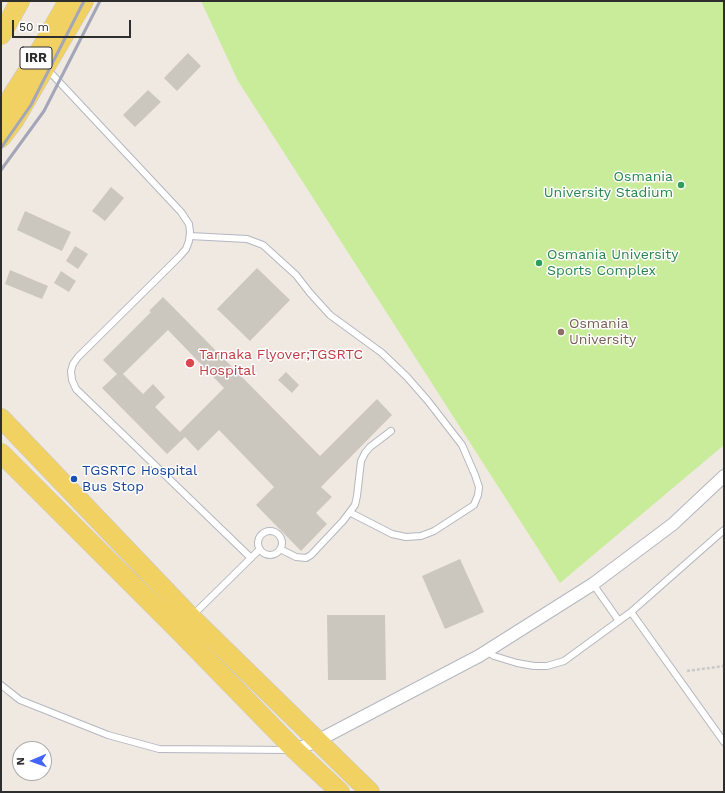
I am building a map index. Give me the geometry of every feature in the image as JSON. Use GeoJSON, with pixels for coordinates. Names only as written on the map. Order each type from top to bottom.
{"type":"FeatureCollection","features":[{"type":"Feature","properties":{"kind":"main road"},"geometry":{"type":"LineString","coordinates":[[1,35],[20,1]]}},
{"type":"Feature","properties":{"kind":"main road","name":"IRR"},"geometry":{"type":"LineString","coordinates":[[1,88],[54,1]]}},
{"type":"Feature","properties":{"kind":"main road","name":"IRR"},"geometry":{"type":"LineString","coordinates":[[1,113],[31,66],[68,1]]}},
{"type":"Feature","properties":{"kind":"main road"},"geometry":{"type":"LineString","coordinates":[[1,138],[14,121],[84,1]]}},
{"type":"Feature","properties":{"kind":"main road"},"geometry":{"type":"LineString","coordinates":[[1,418],[185,623],[295,750],[340,792]]}},
{"type":"Feature","properties":{"kind":"main road"},"geometry":{"type":"LineString","coordinates":[[1,452],[185,623],[317,741],[370,792]]}},
{"type":"Feature","properties":{"kind":"street"},"geometry":{"type":"LineString","coordinates":[[295,750],[317,741],[487,651],[593,584],[672,524],[724,476]]}},
{"type":"Feature","properties":{"kind":"lane"},"geometry":{"type":"LineString","coordinates":[[45,67],[181,212],[189,224],[190,236],[186,249],[180,257],[78,357],[73,364],[71,371],[72,380],[76,389],[251,558]]}},
{"type":"Feature","properties":{"kind":"lane"},"geometry":{"type":"LineString","coordinates":[[190,236],[247,239],[263,245],[296,275],[330,315],[382,353],[407,376],[462,446],[476,475],[479,487],[474,505],[434,532],[421,536],[406,537],[392,534],[350,513]]}},
{"type":"Feature","properties":{"kind":"lane"},"geometry":{"type":"LineString","coordinates":[[280,549],[296,557],[306,558],[311,555],[350,513],[355,505],[361,461],[365,453],[370,447],[391,431]]}},
{"type":"Feature","properties":{"kind":"lane"},"geometry":{"type":"LineString","coordinates":[[487,651],[494,656],[517,664],[547,666],[564,661],[631,612],[724,530]]}},
{"type":"Feature","properties":{"kind":"lane"},"geometry":{"type":"LineString","coordinates":[[269,531],[276,532],[280,537],[280,549],[276,553],[265,553],[260,549],[258,543],[260,537],[269,531]]}},
{"type":"Feature","properties":{"kind":"lane"},"geometry":{"type":"LineString","coordinates":[[185,623],[260,549]]}},
{"type":"Feature","properties":{"kind":"lane"},"geometry":{"type":"LineString","coordinates":[[593,584],[619,621]]}},
{"type":"Feature","properties":{"kind":"lane"},"geometry":{"type":"LineString","coordinates":[[631,612],[724,742]]}},
{"type":"Feature","properties":{"kind":"lane"},"geometry":{"type":"LineString","coordinates":[[1,685],[20,700],[108,735],[159,749],[295,750]]}},
{"type":"Feature","properties":{"kind":"path"},"geometry":{"type":"LineString","coordinates":[[675,673],[724,666]]}},
{"type":"Feature","properties":{"kind":"green space","name":"Osmania University Sports Complex"},"geometry":{"type":"Polygon","coordinates":[[[201,1],[724,1],[724,445],[560,583],[238,81],[201,1]]]}},
{"type":"Feature","properties":{"kind":"building"},"geometry":{"type":"Polygon","coordinates":[[[188,53],[201,66],[177,91],[164,78],[188,53]]]}},
{"type":"Feature","properties":{"kind":"building"},"geometry":{"type":"Polygon","coordinates":[[[148,90],[161,102],[135,127],[123,115],[148,90]]]}},
{"type":"Feature","properties":{"kind":"building"},"geometry":{"type":"Polygon","coordinates":[[[111,187],[124,198],[105,221],[92,211],[111,187]]]}},
{"type":"Feature","properties":{"kind":"building"},"geometry":{"type":"Polygon","coordinates":[[[25,211],[71,232],[62,251],[17,230],[25,211]]]}},
{"type":"Feature","properties":{"kind":"building"},"geometry":{"type":"Polygon","coordinates":[[[75,246],[88,254],[78,269],[66,261],[75,246]]]}},
{"type":"Feature","properties":{"kind":"building"},"geometry":{"type":"Polygon","coordinates":[[[257,268],[290,300],[250,341],[217,309],[257,268]]]}},
{"type":"Feature","properties":{"kind":"building"},"geometry":{"type":"Polygon","coordinates":[[[10,270],[48,286],[42,299],[5,284],[10,270]]]}},
{"type":"Feature","properties":{"kind":"building"},"geometry":{"type":"Polygon","coordinates":[[[61,271],[76,281],[69,292],[54,283],[61,271]]]}},
{"type":"Feature","properties":{"kind":"building"},"geometry":{"type":"Polygon","coordinates":[[[163,297],[320,456],[377,399],[392,415],[321,487],[332,497],[316,513],[327,524],[301,551],[256,505],[274,487],[219,430],[198,451],[185,437],[167,454],[102,388],[117,374],[103,360],[151,312],[149,311],[163,297]],[[168,330],[123,374],[143,394],[153,384],[165,397],[155,407],[180,432],[224,388],[168,330]]]}},
{"type":"Feature","properties":{"kind":"building"},"geometry":{"type":"Polygon","coordinates":[[[286,372],[299,385],[292,393],[278,380],[286,372]]]}},
{"type":"Feature","properties":{"kind":"building"},"geometry":{"type":"Polygon","coordinates":[[[460,559],[484,612],[445,629],[422,576],[460,559]]]}},
{"type":"Feature","properties":{"kind":"building"},"geometry":{"type":"Polygon","coordinates":[[[327,615],[385,615],[386,680],[328,680],[327,615]]]}},
{"type":"Feature","properties":{"kind":"railway"},"geometry":{"type":"LineString","coordinates":[[1,148],[31,105],[84,1]]}},
{"type":"Feature","properties":{"kind":"railway"},"geometry":{"type":"LineString","coordinates":[[1,170],[44,111],[100,1]]}},
{"type":"Feature","properties":{"kind":"place","name":"Osmania University Stadium"},"geometry":{"type":"Point","coordinates":[681,185]}},
{"type":"Feature","properties":{"kind":"place","name":"Osmania University Sports Complex"},"geometry":{"type":"Point","coordinates":[539,263]}},
{"type":"Feature","properties":{"kind":"place","name":"Osmania University"},"geometry":{"type":"Point","coordinates":[561,332]}},
{"type":"Feature","properties":{"kind":"place","name":"Tarnaka Flyover;TGSRTC Hospital"},"geometry":{"type":"Point","coordinates":[190,363]}},
{"type":"Feature","properties":{"kind":"place","name":"TGSRTC Hospital Bus Stop"},"geometry":{"type":"Point","coordinates":[74,479]}}]}
